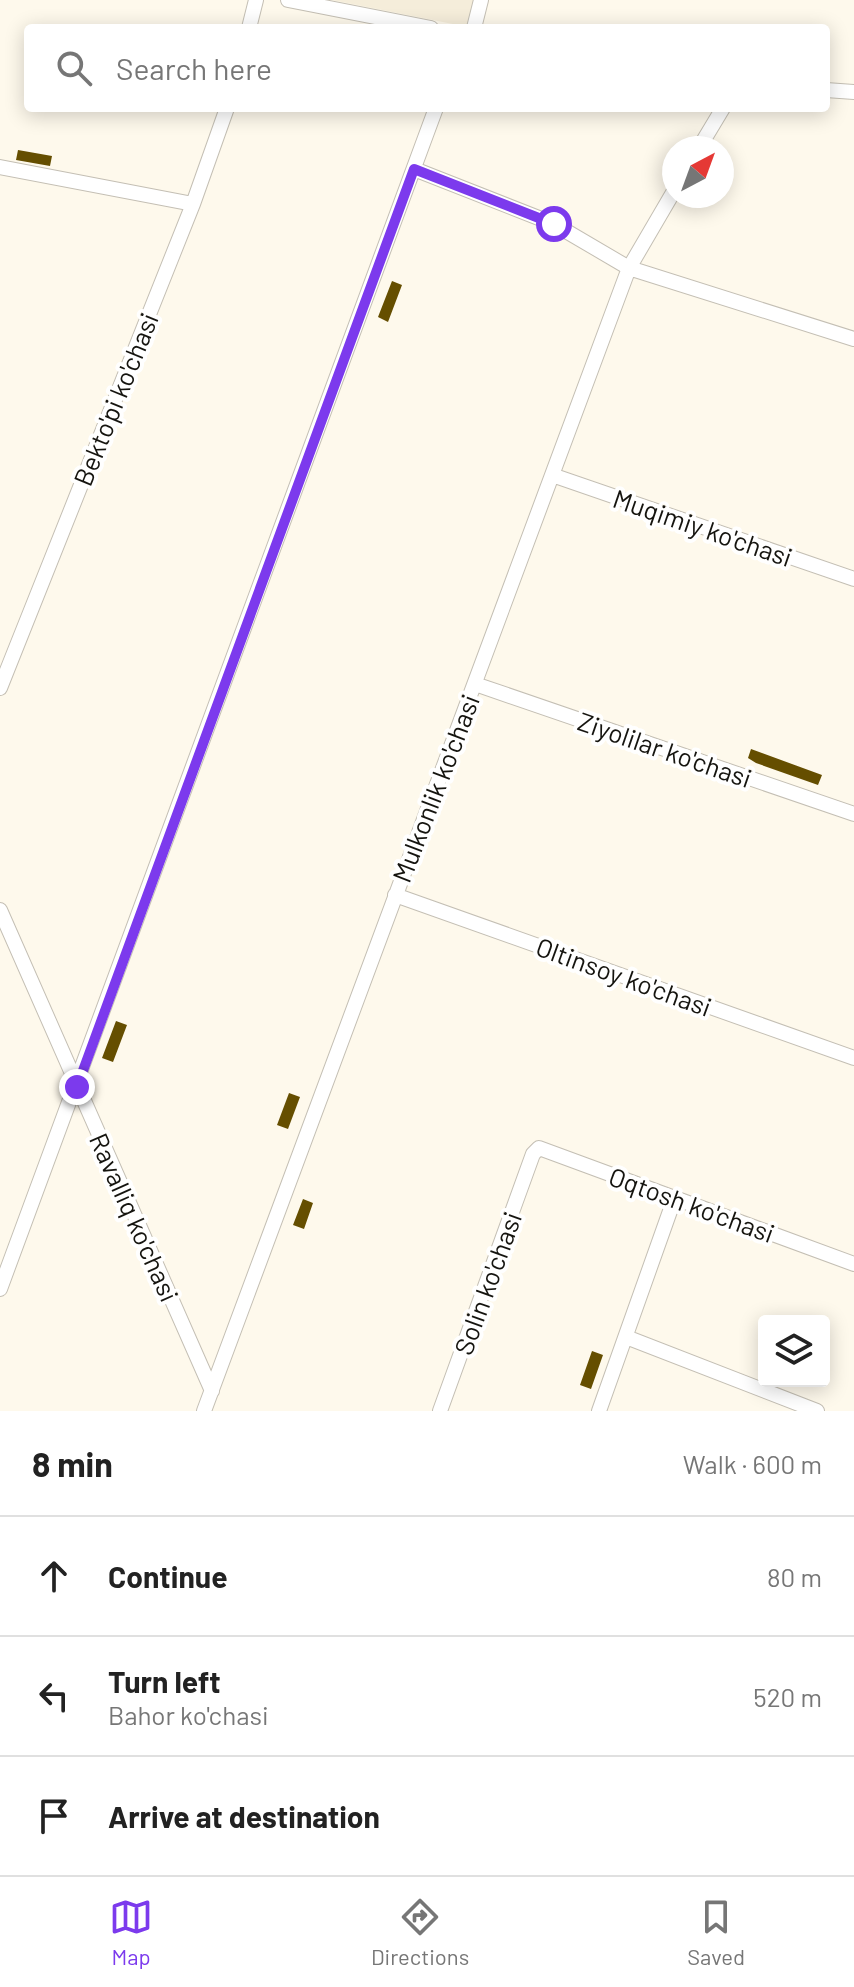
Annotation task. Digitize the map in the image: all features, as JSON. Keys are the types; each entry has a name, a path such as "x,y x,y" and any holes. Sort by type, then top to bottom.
{"street":[{"path":"250,24 256,0"},
{"path":"288,0 411,24"},
{"path":"475,24 481,0"},
{"path":"830,90 854,92"},
{"name":"Bekto'pi ko'chasi","path":"0,688 193,204 226,112"},
{"path":"0,1289 435,112"},
{"path":"706,136 721,112"},
{"path":"0,167 193,204"},
{"path":"414,169 554,224 629,268 854,339"},
{"name":"Mulkonlik ko'chasi","path":"204,1411 629,268 664,208"},
{"name":"Muqimiy ko'chasi","path":"552,475 854,579"},
{"name":"Ziyolilar ko'chasi","path":"475,684 854,814"},
{"name":"Oltinsoy ko'chasi","path":"395,895 854,1058"},
{"name":"Ravalliq ko'chasi","path":"0,910 212,1391"},
{"name":"Oqtosh ko'chasi","path":"533,1154 539,1148 544,1149 854,1264"},
{"name":"Solin ko'chasi","path":"440,1411 533,1154"},
{"path":"599,1411 675,1197"},
{"path":"626,1337 817,1411"}],"shaded area":[{"path":"332,0 474,0 469,24 453,24"}],"building":[{"path":"18,150 52,156 50,166 16,160"},
{"path":"392,281 402,285 388,322 378,317"},
{"path":"751,749 822,775 818,785 756,763 748,758"},
{"path":"116,1021 127,1025 113,1062 102,1058"},
{"path":"289,1093 300,1097 288,1129 277,1125"},
{"path":"303,1199 313,1203 304,1229 293,1225"},
{"path":"592,1351 603,1355 591,1389 580,1385"}],"route":[{"path":"77,1087 414,169 554,224"}]}
